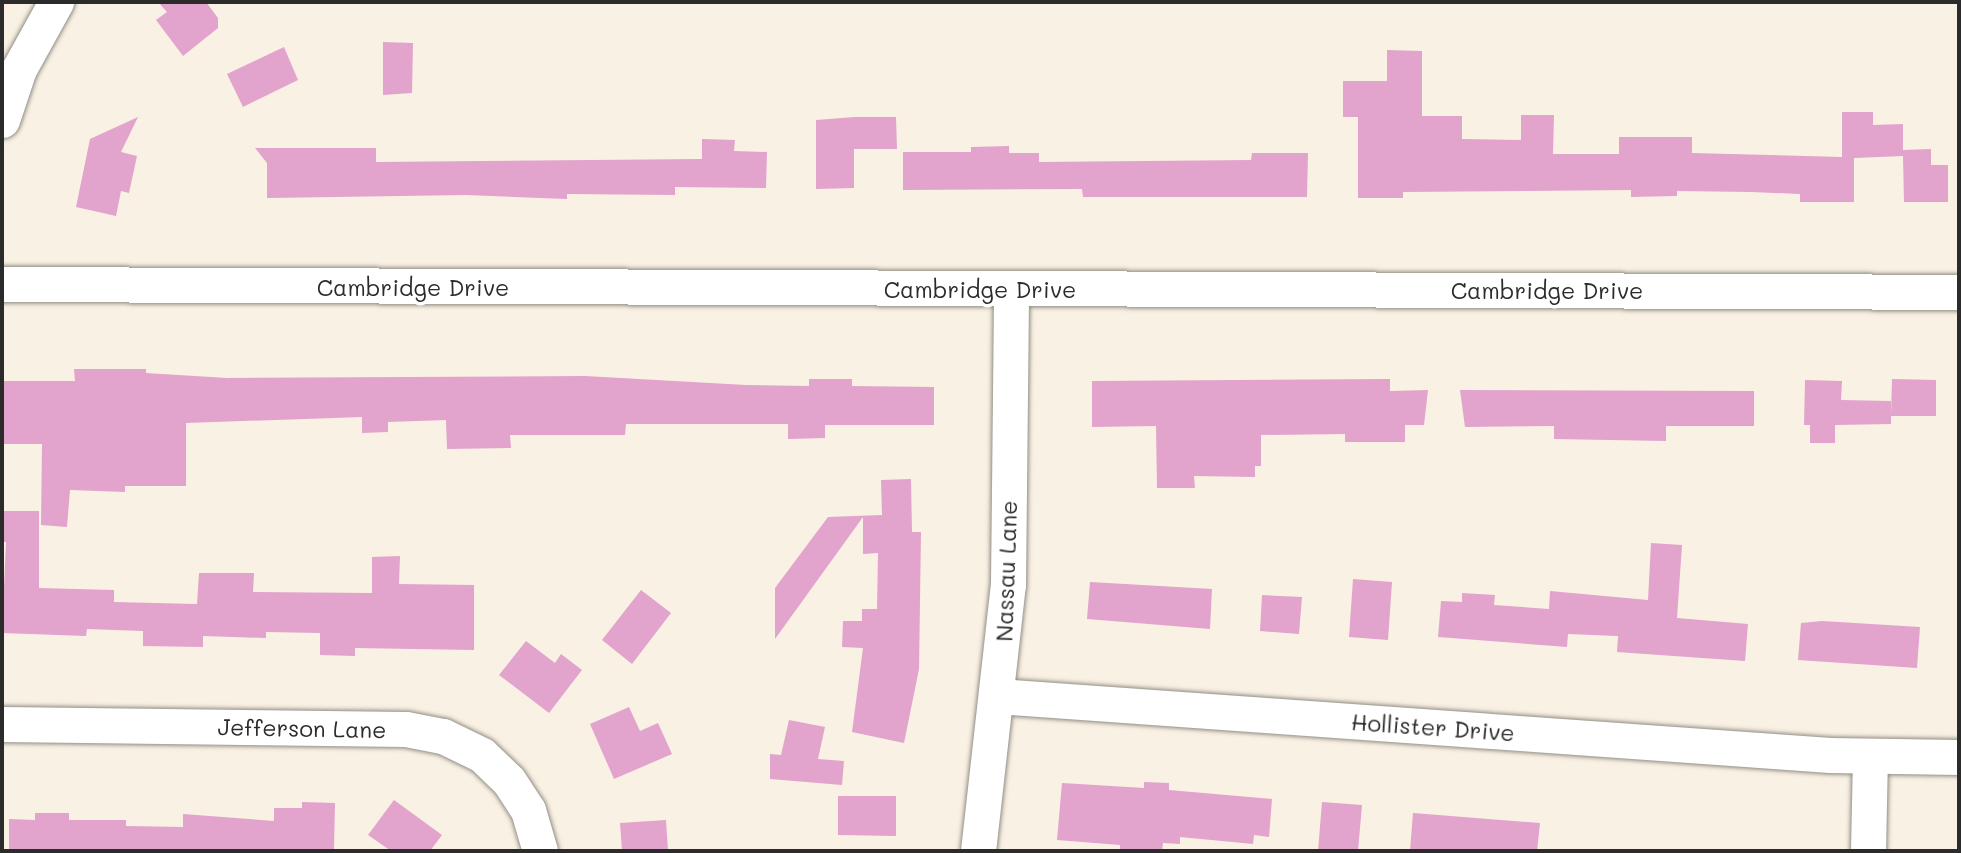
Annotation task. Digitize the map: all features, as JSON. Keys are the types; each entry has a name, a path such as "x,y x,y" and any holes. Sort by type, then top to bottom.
{"street":[{"path":"2,120 23,60 56,2"},
{"name":"Cambridge Drive","path":"2,284 1959,292"},
{"name":"Nassau Lane","path":"978,851 1008,585 1011,289"},
{"name":"Hollister Drive","path":"997,696 1870,757 1959,757"},
{"name":"Jefferson Lane","path":"2,724 406,729 443,736 482,755 509,781 528,810 540,851"},
{"path":"1868,851 1870,757"}],"building":[{"path":"158,2 206,2 218,18 218,28 183,56 156,20 167,12"},
{"path":"383,42 413,43 412,93 383,95"},
{"path":"284,47 298,80 243,107 227,74"},
{"path":"1387,50 1422,51 1422,116 1462,116 1462,139 1521,140 1521,115 1554,115 1553,154 1619,154 1619,137 1692,137 1692,153 1842,157 1842,112 1873,112 1873,125 1903,124 1903,150 1931,149 1931,165 1948,165 1948,202 1904,202 1903,156 1854,158 1854,202 1800,202 1800,194 1751,192 1677,191 1677,196 1631,197 1631,190 1403,192 1403,198 1358,198 1358,117 1343,117 1343,81 1387,81"},
{"path":"138,117 121,152 137,156 129,193 121,191 116,216 76,207 90,139"},
{"path":"896,117 897,149 854,149 854,188 816,189 816,120"},
{"path":"702,139 735,140 734,151 767,152 766,188 675,187 675,195 567,194 567,199 466,195 267,198 267,163 255,148 376,148 376,162 702,159"},
{"path":"1009,146 1009,153 1039,153 1039,162 1251,160 1252,153 1308,153 1307,197 1083,197 1082,189 903,190 903,152 971,152 971,147"},
{"path":"74,369 146,369 146,373 227,378 585,376 809,386 809,379 852,379 852,386 934,387 934,425 825,425 825,438 788,439 788,424 626,424 625,435 510,435 511,448 447,449 446,420 388,422 388,432 362,433 362,417 186,423 186,486 125,486 125,492 70,490 67,527 41,525 42,444 2,444 2,381 75,381"},
{"path":"1390,379 1390,391 1428,390 1424,425 1405,425 1405,442 1345,442 1345,434 1261,435 1261,466 1255,466 1255,477 1194,476 1195,488 1157,488 1156,426 1092,427 1092,381"},
{"path":"1892,379 1936,380 1936,416 1891,416"},
{"path":"1805,380 1842,381 1841,400 1891,401 1891,424 1835,425 1835,443 1810,443 1810,425 1804,425"},
{"path":"1460,390 1754,391 1754,426 1666,426 1666,441 1554,439 1554,426 1465,427"},
{"path":"911,479 912,532 921,532 919,669 904,743 852,732 863,648 842,647 843,621 862,621 862,609 877,609 878,553 863,554 863,517 775,639 775,588 828,517 882,515 881,480"},
{"path":"2,511 39,511 39,588 114,590 114,602 197,604 199,573 254,573 253,592 372,593 372,557 400,556 399,584 474,585 474,650 355,648 355,656 320,655 320,633 266,632 266,638 203,636 203,647 143,646 143,631 87,629 86,636 2,633 6,542 2,542"},
{"path":"1651,543 1682,545 1677,618 1748,624 1745,661 1617,652 1618,636 1568,634 1567,647 1438,637 1441,601 1462,602 1462,593 1495,595 1494,605 1549,609 1550,591 1648,600"},
{"path":"1353,579 1392,582 1388,640 1349,637"},
{"path":"1090,582 1212,589 1210,629 1087,619"},
{"path":"641,590 671,613 632,664 602,640"},
{"path":"1262,595 1302,597 1299,634 1260,631"},
{"path":"1822,621 1920,627 1917,668 1798,660 1801,623"},
{"path":"526,641 555,663 561,654 582,670 549,713 499,675"},
{"path":"629,707 640,731 658,723 672,754 614,779 590,724"},
{"path":"789,720 825,727 818,759 844,761 842,785 770,779 770,754 781,755"},
{"path":"1144,782 1169,783 1169,790 1272,799 1269,837 1254,835 1253,844 1180,837 1180,844 1163,843 1162,851 1120,851 1120,845 1057,840 1062,783 1144,788"},
{"path":"838,796 896,796 896,836 838,835"},
{"path":"394,800 442,835 430,851 391,851 368,835"},
{"path":"302,802 335,803 334,849 9,851 9,819 35,820 35,813 69,813 69,820 126,820 126,826 183,827 183,814 274,821 274,808 302,808"},
{"path":"1322,802 1362,805 1358,851 1318,851"},
{"path":"1413,813 1540,823 1537,851 1410,851"},
{"path":"666,820 668,851 622,851 620,823"}]}
